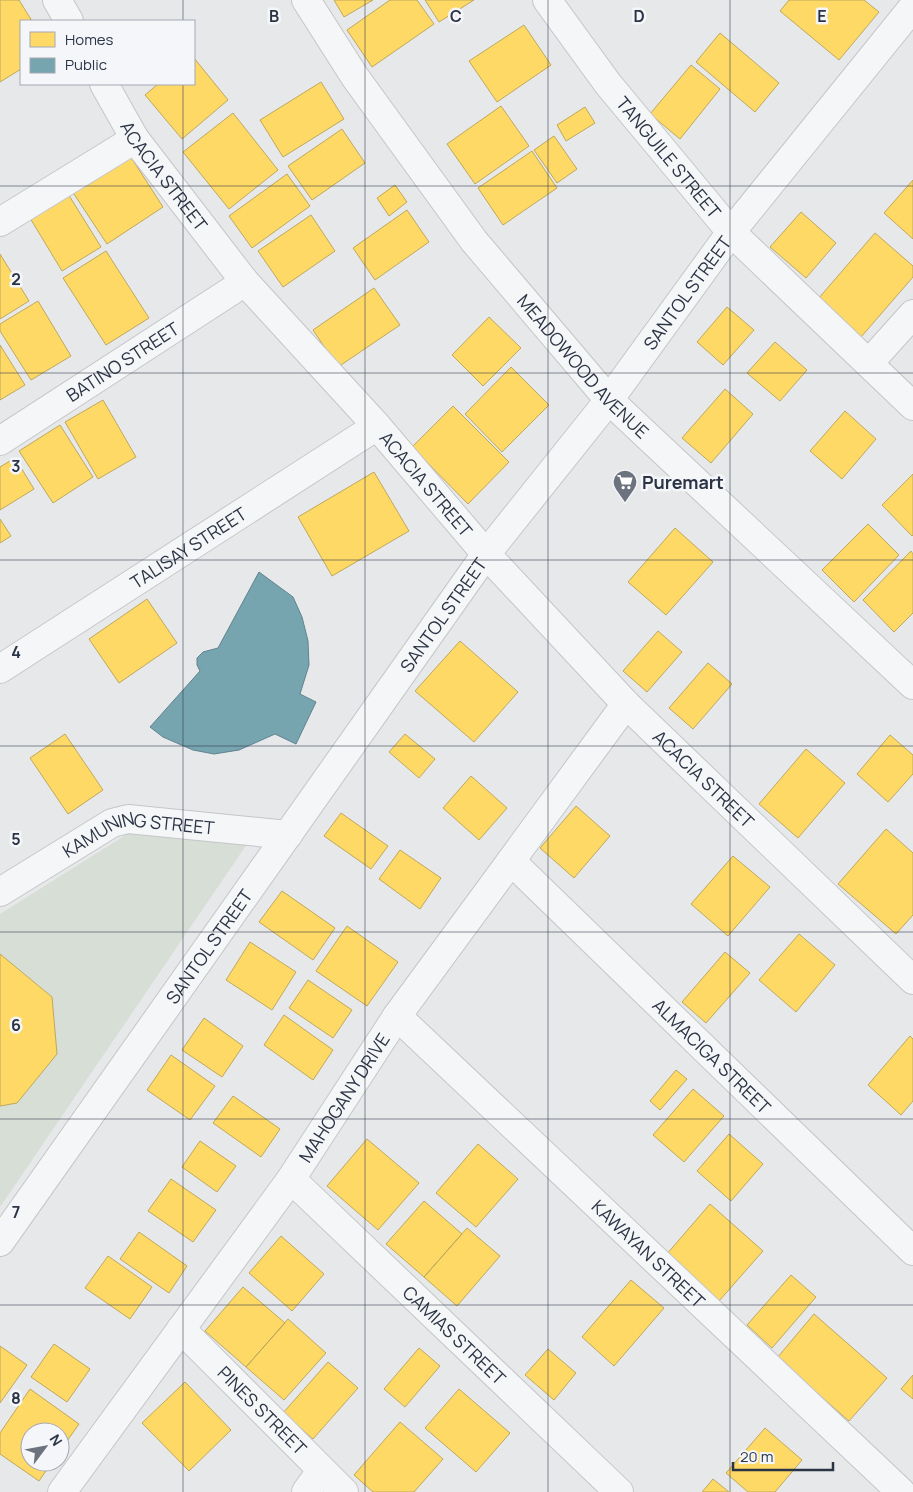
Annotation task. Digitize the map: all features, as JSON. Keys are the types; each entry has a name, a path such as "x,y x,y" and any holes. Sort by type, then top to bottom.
{"street":[{"path":"57,0 68,20"},
{"name":"MEADOWOOD AVENUE","path":"306,0 355,78 474,241 609,400 913,685"},
{"name":"TANGUILE STREET","path":"547,0 608,84 731,232 913,406"},
{"name":"SANTOL STREET","path":"0,1242 486,554 609,400 731,232 913,8"},
{"name":"ACACIA STREET","path":"105,85 135,139 245,282 376,426 486,554 626,704 913,980"},
{"path":"0,222 135,139"},
{"name":"BATINO STREET","path":"0,441 245,282"},
{"path":"869,363 913,314"},
{"name":"TALISAY STREET","path":"0,670 376,426"},
{"name":"MAHOGANY DRIVE","path":"62,1492 290,1179 397,1016 626,704"},
{"name":"KAMUNING STREET","path":"0,892 112,823 128,820 167,822 288,835"},
{"name":"ALMACIGA STREET","path":"511,861 913,1251"},
{"name":"KAWAYAN STREET","path":"397,1016 900,1492"},
{"name":"CAMIAS STREET","path":"290,1179 618,1492"},
{"name":"PINES STREET","path":"181,1329 314,1481 344,1492"},
{"path":"900,1492 913,1480"}],"shaded area":[{"path":"145,823 247,844 0,1207 0,914"}],"building: Homes":[{"path":"0,0 19,0 31,20 20,20 20,70 0,82"},
{"path":"334,0 373,0 344,17"},
{"path":"390,0 417,0 434,24 372,67 347,30"},
{"path":"425,0 474,0 439,22"},
{"path":"789,0 864,0 879,12 839,60 780,11"},
{"path":"524,25 551,65 497,102 469,61"},
{"path":"720,33 779,83 755,112 696,62"},
{"path":"195,59 228,100 182,139 145,95 157,85 195,85"},
{"path":"691,65 720,89 680,139 650,114"},
{"path":"321,82 344,119 283,157 260,120"},
{"path":"501,106 529,146 475,184 447,144"},
{"path":"585,107 595,123 566,141 557,125"},
{"path":"233,113 278,170 229,209 183,152"},
{"path":"342,129 365,163 312,200 288,166"},
{"path":"554,136 577,169 557,183 534,150"},
{"path":"127,151 163,207 107,244 70,188"},
{"path":"532,151 557,188 503,225 478,188"},
{"path":"287,174 310,206 252,248 229,216"},
{"path":"913,180 913,239 884,213"},
{"path":"395,185 407,202 389,216 377,198"},
{"path":"65,189 101,247 62,271 27,213"},
{"path":"407,210 429,242 375,280 353,248"},
{"path":"801,212 836,243 806,278 770,247"},
{"path":"311,215 335,251 283,287 258,251"},
{"path":"875,233 913,266 913,277 861,337 818,299"},
{"path":"106,251 149,318 106,345 63,278"},
{"path":"0,254 29,301 0,319"},
{"path":"374,288 400,325 338,367 313,330"},
{"path":"38,301 71,356 31,380 0,331 0,324"},
{"path":"727,307 754,330 723,365 697,342"},
{"path":"489,317 521,348 483,386 452,355"},
{"path":"775,342 807,370 780,401 747,373"},
{"path":"0,345 25,385 0,400"},
{"path":"511,367 549,405 502,452 465,414"},
{"path":"725,389 753,414 711,463 682,438"},
{"path":"103,400 136,457 98,479 65,422"},
{"path":"453,406 509,462 468,504 412,447"},
{"path":"845,411 876,439 842,479 810,451"},
{"path":"60,425 93,477 53,503 19,451"},
{"path":"15,458 34,489 0,510 0,467"},
{"path":"374,472 409,531 332,576 298,517"},
{"path":"913,474 913,535 912,536 882,505"},
{"path":"0,519 11,536 0,543"},
{"path":"868,524 899,555 854,602 822,570"},
{"path":"675,528 713,562 666,615 628,582"},
{"path":"911,551 913,554 913,613 894,632 863,600"},
{"path":"147,599 177,643 119,683 89,639"},
{"path":"658,631 682,652 647,692 623,671"},
{"path":"460,641 518,692 474,742 415,691"},
{"path":"708,663 732,684 693,729 669,708"},
{"path":"65,734 103,790 68,814 30,758"},
{"path":"405,734 435,759 419,778 389,752"},
{"path":"890,735 913,755 913,774 888,802 857,774"},
{"path":"806,749 845,783 798,838 759,804"},
{"path":"471,776 507,808 479,840 443,808"},
{"path":"576,806 610,836 574,878 540,848"},
{"path":"341,813 388,846 371,869 324,836"},
{"path":"886,829 913,853 913,915 896,934 838,884"},
{"path":"400,850 441,878 420,909 379,879"},
{"path":"733,856 770,887 728,936 691,904"},
{"path":"282,891 335,928 313,960 259,922"},
{"path":"347,926 398,962 367,1006 316,971"},
{"path":"799,934 835,965 796,1012 759,980"},
{"path":"250,942 296,972 272,1010 226,980"},
{"path":"725,952 750,973 706,1023 682,1002"},
{"path":"0,954 52,997 57,1054 17,1103 0,1106"},
{"path":"308,980 352,1010 333,1038 289,1008"},
{"path":"284,1015 333,1050 313,1080 264,1045"},
{"path":"204,1018 243,1046 222,1077 182,1050"},
{"path":"910,1036 913,1039 913,1101 901,1115 868,1085"},
{"path":"171,1055 215,1086 190,1120 147,1090"},
{"path":"676,1070 687,1079 660,1110 650,1101"},
{"path":"693,1089 724,1116 684,1162 653,1135"},
{"path":"233,1096 280,1129 261,1157 213,1123"},
{"path":"729,1134 763,1164 731,1201 697,1171"},
{"path":"367,1139 419,1183 378,1230 327,1186"},
{"path":"200,1141 236,1166 217,1192 182,1167"},
{"path":"478,1144 518,1179 476,1227 436,1193"},
{"path":"171,1179 216,1210 193,1242 148,1211"},
{"path":"424,1201 462,1234 424,1277 386,1244"},
{"path":"710,1204 763,1251 719,1301 666,1255"},
{"path":"467,1228 500,1256 457,1306 424,1277"},
{"path":"139,1232 187,1266 169,1293 120,1259"},
{"path":"281,1236 324,1274 292,1311 249,1273"},
{"path":"108,1256 152,1287 130,1319 85,1288"},
{"path":"791,1275 816,1297 772,1348 747,1325"},
{"path":"631,1280 664,1308 614,1366 582,1337"},
{"path":"243,1287 285,1323 246,1367 205,1331"},
{"path":"814,1314 887,1378 849,1421 777,1358"},
{"path":"288,1319 326,1353 284,1400 246,1367"},
{"path":"54,1344 90,1369 67,1402 31,1377"},
{"path":"0,1346 27,1365 0,1403"},
{"path":"419,1348 440,1366 405,1407 384,1389"},
{"path":"548,1349 576,1373 554,1400 525,1375"},
{"path":"328,1362 358,1388 313,1439 283,1413"},
{"path":"913,1375 913,1399 901,1389"},
{"path":"185,1382 231,1430 189,1471 142,1423"},
{"path":"30,1389 79,1424 70,1437 70,1422 20,1422 20,1468 0,1454 0,1433"},
{"path":"459,1389 510,1433 476,1472 425,1428"},
{"path":"400,1422 443,1459 414,1492 373,1492 354,1475"},
{"path":"765,1428 802,1460 775,1492 748,1492 726,1473"},
{"path":"26,1472 45,1472 39,1481"},
{"path":"713,1479 729,1492 702,1492"}],"building: Public":[{"path":"259,572 293,597 302,617 308,641 309,665 300,694 316,702 296,744 275,734 239,750 214,754 193,750 163,737 150,727 200,671 197,665 197,658 203,652 218,648"}],"place":[{"name":"Puremart","path":"625,503"}]}
